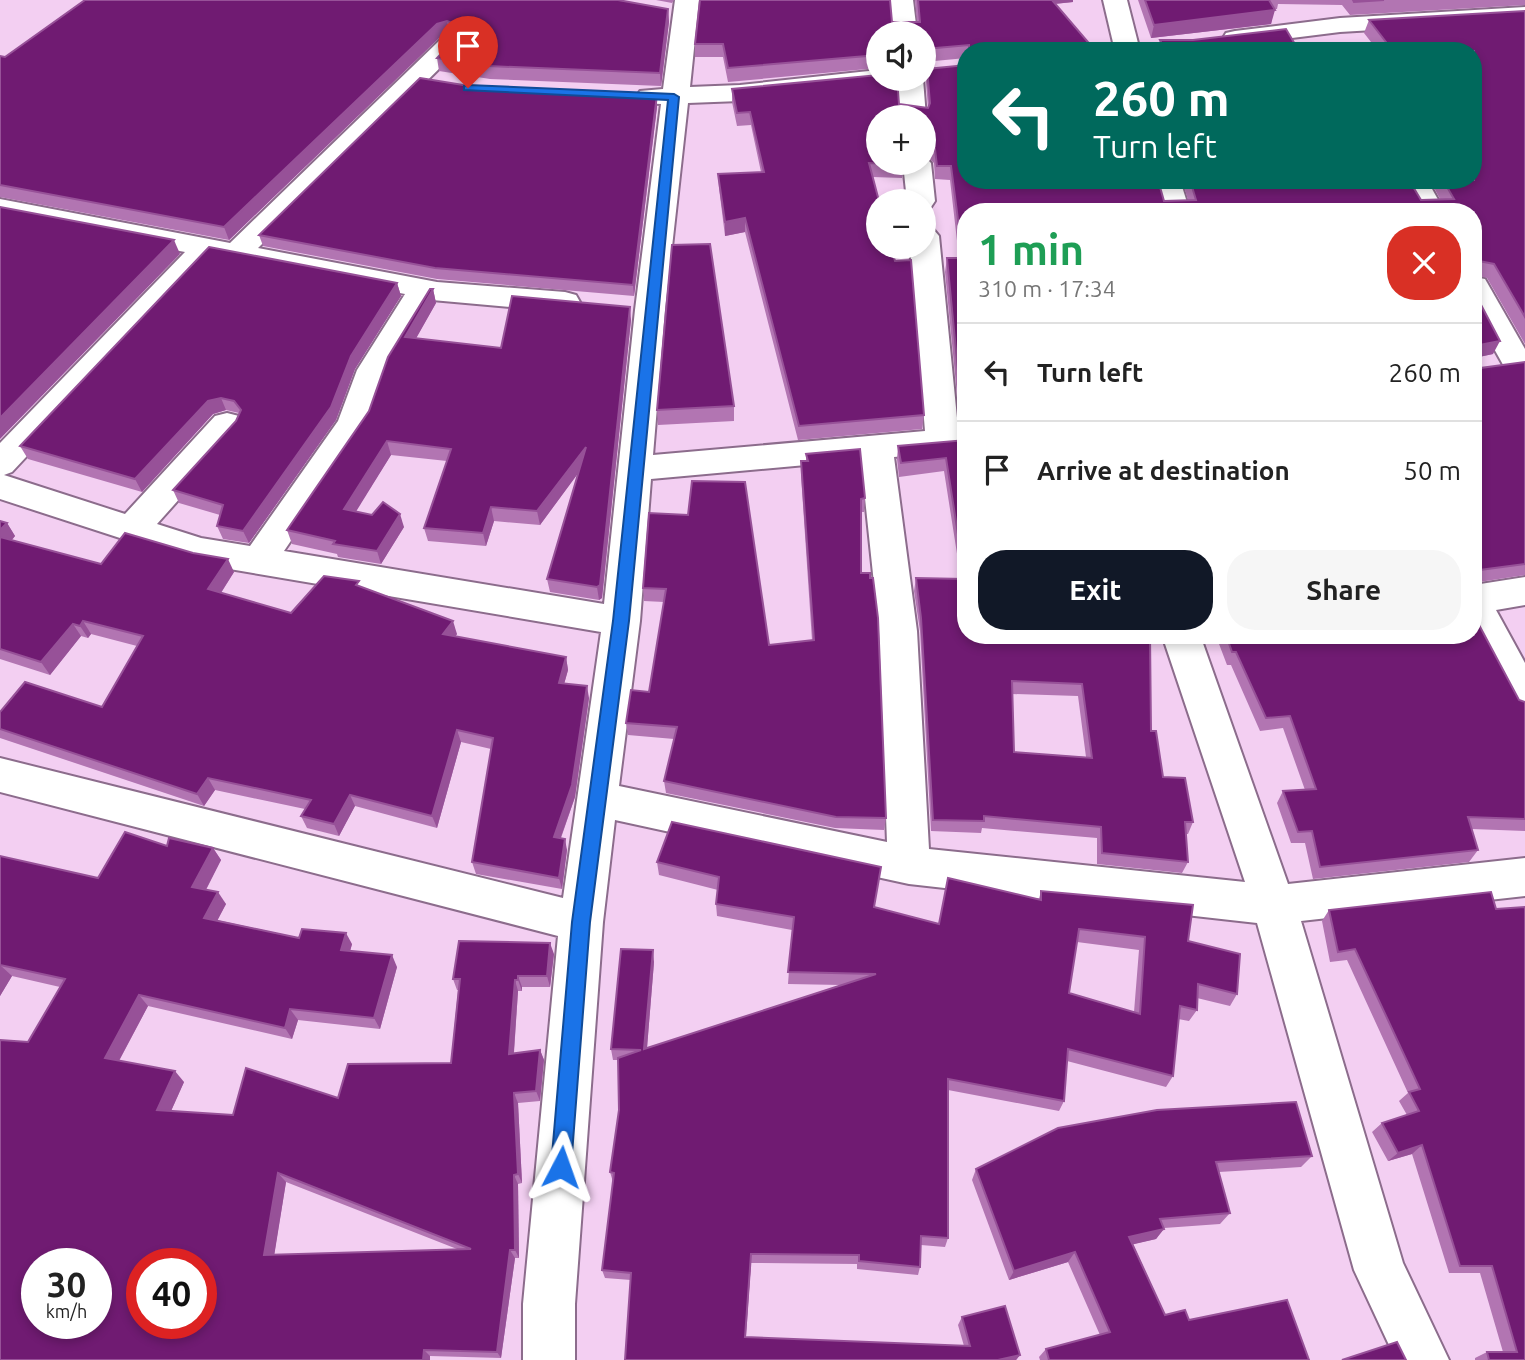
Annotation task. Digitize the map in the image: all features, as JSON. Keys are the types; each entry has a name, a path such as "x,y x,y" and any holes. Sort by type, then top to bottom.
{"street":[{"path":"901,0 904,21"},
{"path":"1115,0 1125,42"},
{"path":"1328,0 1348,42"},
{"path":"550,1360 548,1317 581,922 621,621 637,468 624,308 674,97 678,9"},
{"path":"1208,41 1340,25 1525,14"},
{"path":"239,251 449,45"},
{"path":"414,78 441,83"},
{"path":"623,96 674,97 866,79"},
{"path":"0,208 424,288 624,308"},
{"path":"0,464 207,246"},
{"path":"637,468 954,441 927,259"},
{"path":"259,561 354,423 373,370 424,288"},
{"path":"1482,299 1521,362 1484,368"},
{"path":"132,529 226,424"},
{"path":"876,448 898,631 909,865"},
{"path":"0,486 200,551 621,621"},
{"path":"1482,599 1525,591"},
{"path":"1482,616 1525,699"},
{"path":"1184,644 1274,905 1380,1270 1423,1360"},
{"path":"0,775 581,922"},
{"path":"599,799 909,865 1274,905 1525,877"}],"building":[{"path":"85,0 618,0 668,9 660,73 488,66 437,58 462,32 458,25 447,21 437,24 224,227 0,185 0,56 5,57"},
{"path":"700,0 890,0 892,21 866,21 866,56 728,68 723,44 695,44"},
{"path":"918,0 1052,0 1088,42 957,42 957,46 936,48 936,21 920,21"},
{"path":"1145,0 1269,0 1275,10 1154,25"},
{"path":"1353,0 1384,0 1354,2"},
{"path":"1525,11 1525,317 1494,264 1482,262 1482,203 957,203 957,212 951,166 937,166 936,105 929,105 929,91 936,91 936,68 957,66 957,189 1161,189 1164,201 1196,200 1193,189 1414,189 1421,200 1454,199 1448,189 1482,189 1482,42 1386,42 1369,20"},
{"path":"1286,29 1294,42 1160,40 1193,40"},
{"path":"866,76 866,91 898,91 899,104 906,105 866,105 866,175 872,175 876,189 866,189 866,259 911,260 924,415 799,426 745,218 725,222 718,174 764,172 750,112 737,113 732,89"},
{"path":"420,78 488,89 657,95 633,285 435,268 259,235"},
{"path":"0,207 174,240 0,418"},
{"path":"710,244 734,406 657,410 672,245"},
{"path":"209,247 397,283 351,356 331,407 243,531 217,526 223,505 173,490 236,421 241,410 234,401 221,398 208,401 135,479 20,446"},
{"path":"947,258 957,258 957,361"},
{"path":"430,289 433,289 405,337 501,348 512,296 630,307 600,585 597,587 547,579 586,447 537,511 491,507 483,533 424,528 451,449 387,441 344,509 372,515 383,502 400,514 377,551 333,544 335,541 287,530 369,411 388,357"},
{"path":"1482,307 1500,341 1482,344"},
{"path":"1525,362 1525,564 1482,570 1482,368"},
{"path":"957,441 957,528 946,458 901,463 898,446"},
{"path":"860,449 865,498 861,499 861,573 870,573 870,578 873,578 878,618 886,818 836,817 664,781 677,727 626,723 631,690 649,692 666,589 643,588 649,513 688,515 692,481 745,482 769,645 814,640 801,461 808,461 806,454"},
{"path":"0,521 7,523 0,530"},
{"path":"125,533 193,553 228,559 208,589 291,613 324,576 359,581 356,585 453,621 443,634 566,657 559,683 587,686 572,785 554,837 565,839 559,878 472,862 493,738 457,730 432,816 350,795 334,824 301,816 311,800 208,778 197,794 0,729 0,712 25,682 102,707 143,636 83,621 80,626 73,624 41,662 0,649 0,537 101,564"},
{"path":"916,578 957,579 957,644 1150,644 1151,731 1156,731 1163,777 1185,778 1193,822 1185,822 1188,862 1102,853 1101,827 984,816 984,821 933,820 921,618","holes":["1012,681 1082,684 1092,758 1014,752"]},
{"path":"1482,631 1519,700 1525,702 1525,819 1468,817 1478,850 1320,867 1312,831 1298,832 1283,791 1316,789 1290,716 1266,718 1236,652 1232,652 1229,644 1482,644"},
{"path":"672,822 881,867 874,907 939,924 948,878 1041,900 1041,891 1193,905 1188,941 1240,954 1237,994 1198,984 1197,1010 1180,1006 1173,1076 1068,1049 1064,1101 948,1079 948,1238 921,1236 920,1267 859,1261 859,1255 751,1254 745,1337 970,1346 962,1317 1005,1306 1020,1355 998,1360 625,1360 631,1273 602,1270 614,1173 610,1172 619,1110 618,1058 641,1050 611,1049 621,949 653,950 644,1049 876,974 788,972 794,917 716,904 719,877 657,862","holes":["1079,929 1145,937 1140,1014 1069,993"]},
{"path":"125,832 167,846 169,838 213,848 192,887 218,892 204,918 299,938 302,929 346,933 341,950 392,955 374,1018 290,1009 285,1028 139,995 105,1058 175,1071 157,1110 233,1115 246,1068 338,1098 348,1064 451,1063 460,979 453,979 459,941 550,943 547,976 518,976 518,980 515,980 509,1054 540,1050 536,1091 514,1093 518,1174 514,1175 515,1250 510,1250 497,1352 424,1350 423,1360 0,1360 0,1040 28,1042 65,979 0,965 0,856 98,878","holes":["278,1173 471,1249 264,1255"]},
{"path":"1491,892 1496,909 1525,907 1525,1360 1489,1360 1487,1352 1517,1352 1492,1266 1460,1266 1422,1145 1398,1153 1382,1123 1419,1111 1409,1092 1420,1089 1355,949 1338,952 1329,910"},
{"path":"1296,1102 1312,1156 1216,1162 1230,1213 1160,1219 1164,1229 1129,1237 1165,1315 1185,1310 1189,1320 1287,1300 1309,1360 1049,1360 1046,1349 1110,1332 1075,1252 1014,1271 976,1169 1058,1128 1157,1110"},
{"path":"1397,1342 1406,1360 1342,1360"}],"route":[{"path":"468,88 674,97 650,310 621,621 581,922 561,1167"}]}
